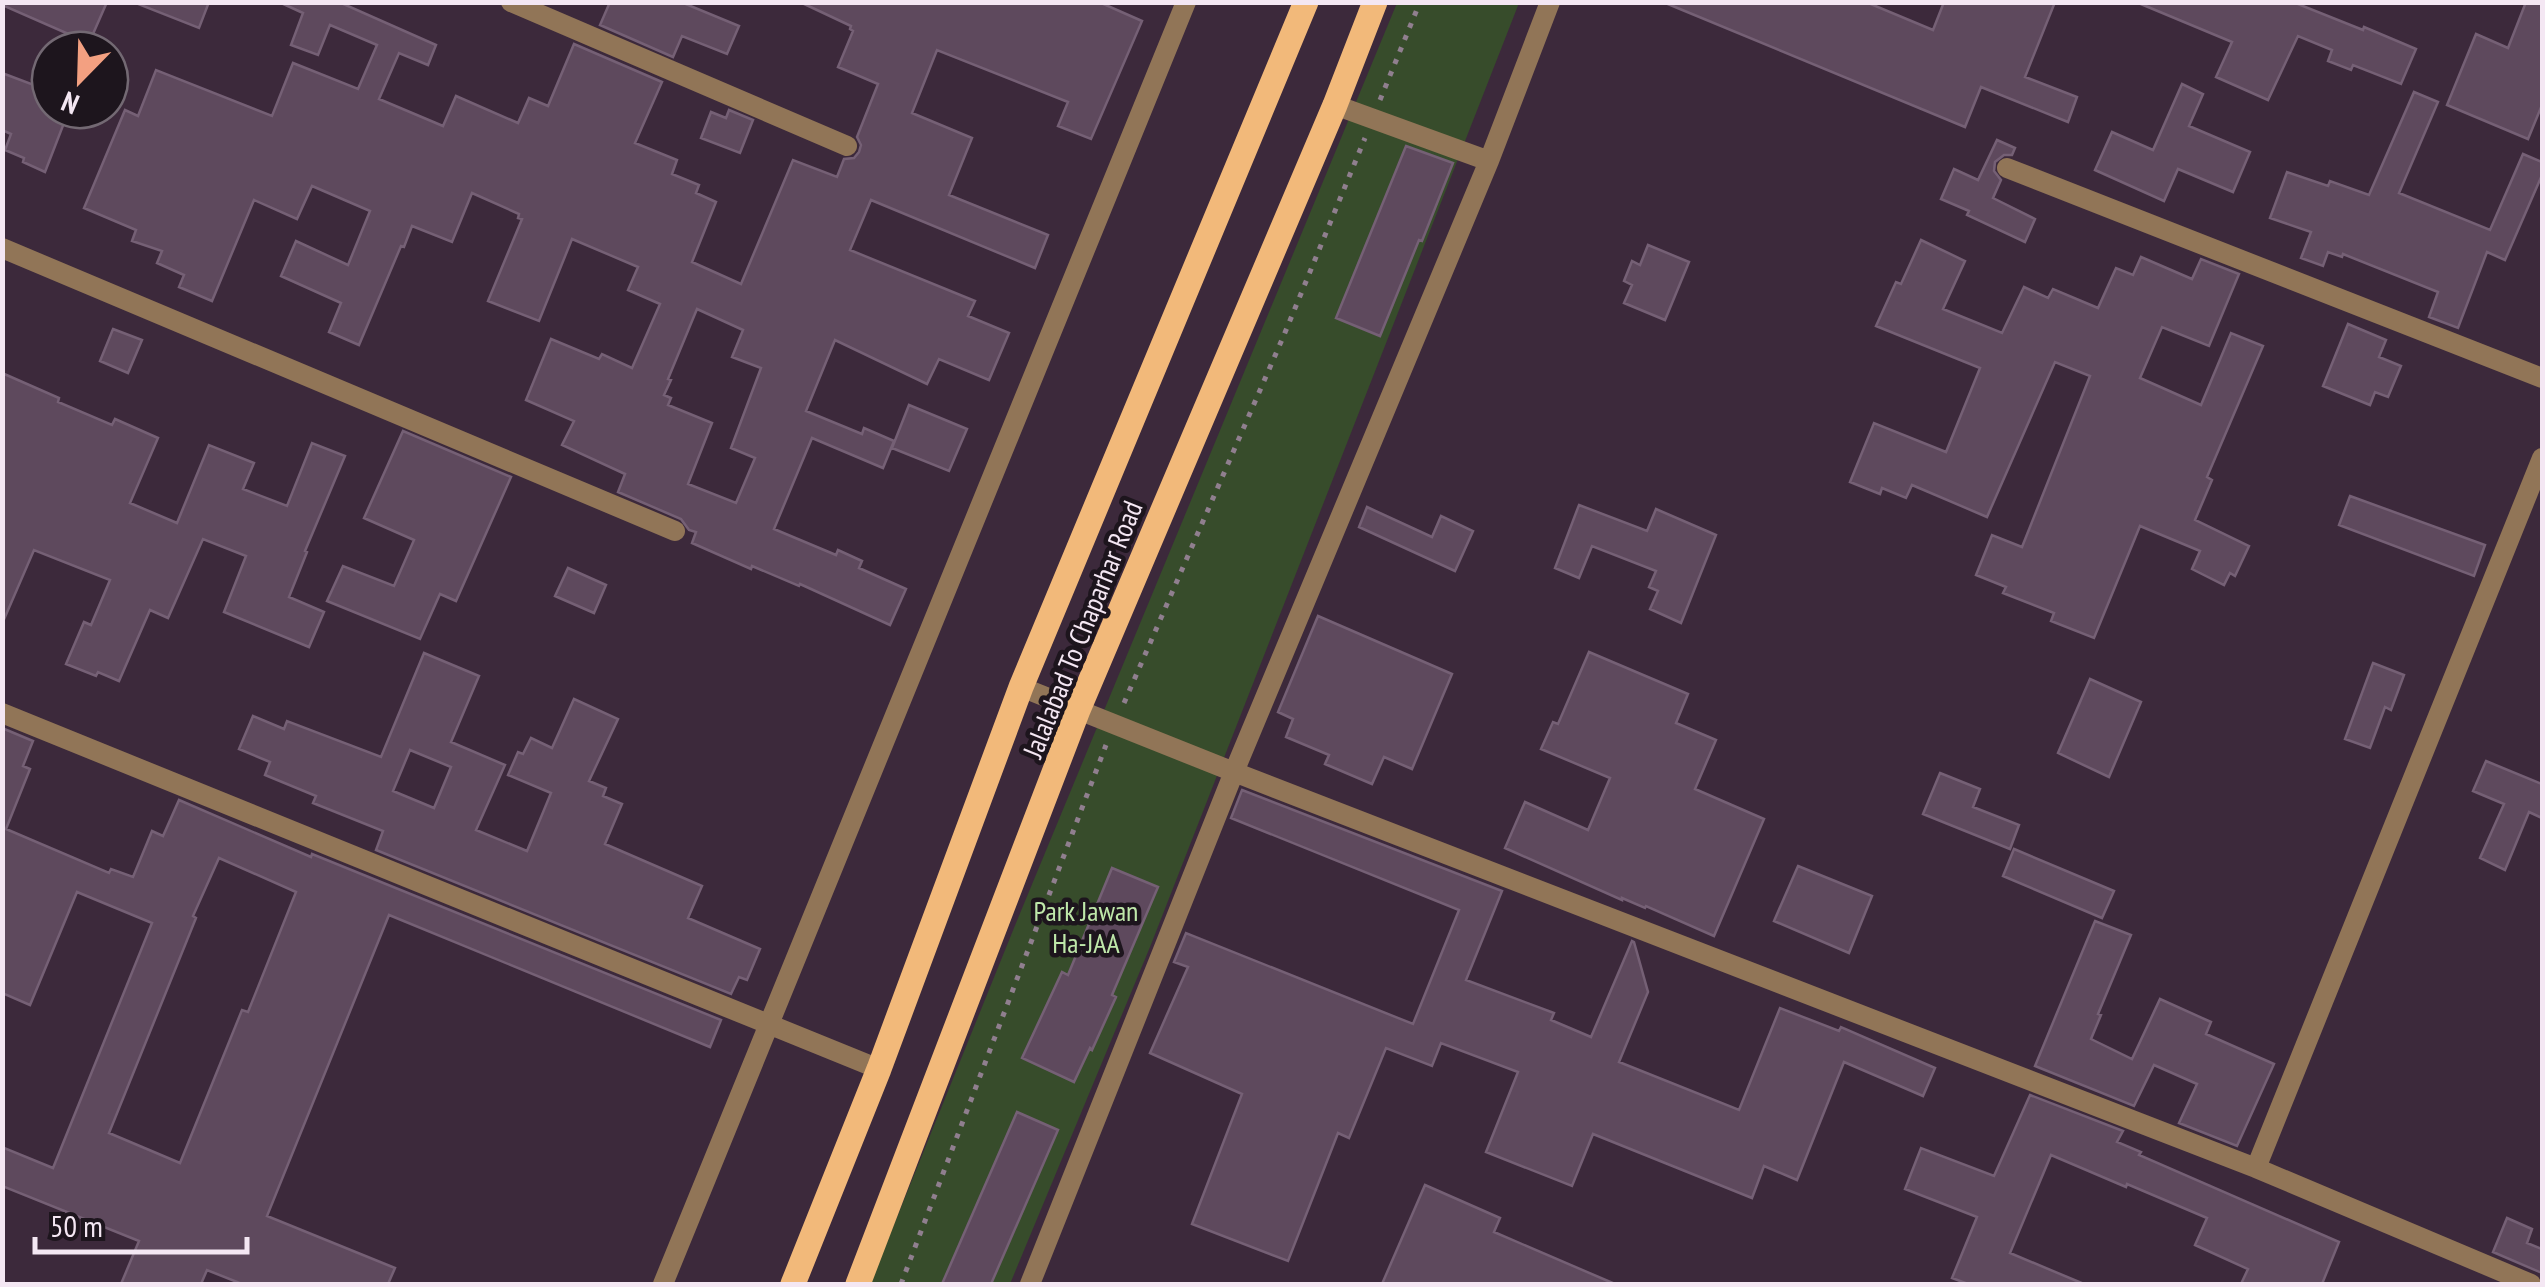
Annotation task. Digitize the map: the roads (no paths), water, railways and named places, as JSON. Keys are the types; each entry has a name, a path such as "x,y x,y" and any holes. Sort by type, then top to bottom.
{"main road":[{"name":"Jalalabad To Chaparhar Road","path":"793,1284 879,1069 1021,687 1306,2"},
{"name":"Jalalabad To Chaparhar Road","path":"858,1284 1078,710 1375,2"}],"street":[{"path":"512,2 847,146"},
{"path":"664,1284 1186,2"},
{"path":"1030,1284 1234,772 1489,162 1550,2"},
{"path":"1335,105 1489,162"},
{"path":"2008,168 2542,378"},
{"path":"2,248 676,531"},
{"path":"2256,1168 2542,458"},
{"path":"1021,687 2256,1168 2531,1284"},
{"path":"2,713 879,1069"}],"park label":[{"name":"Park Jawan Ha-JAA","path":"1086,926"}]}
